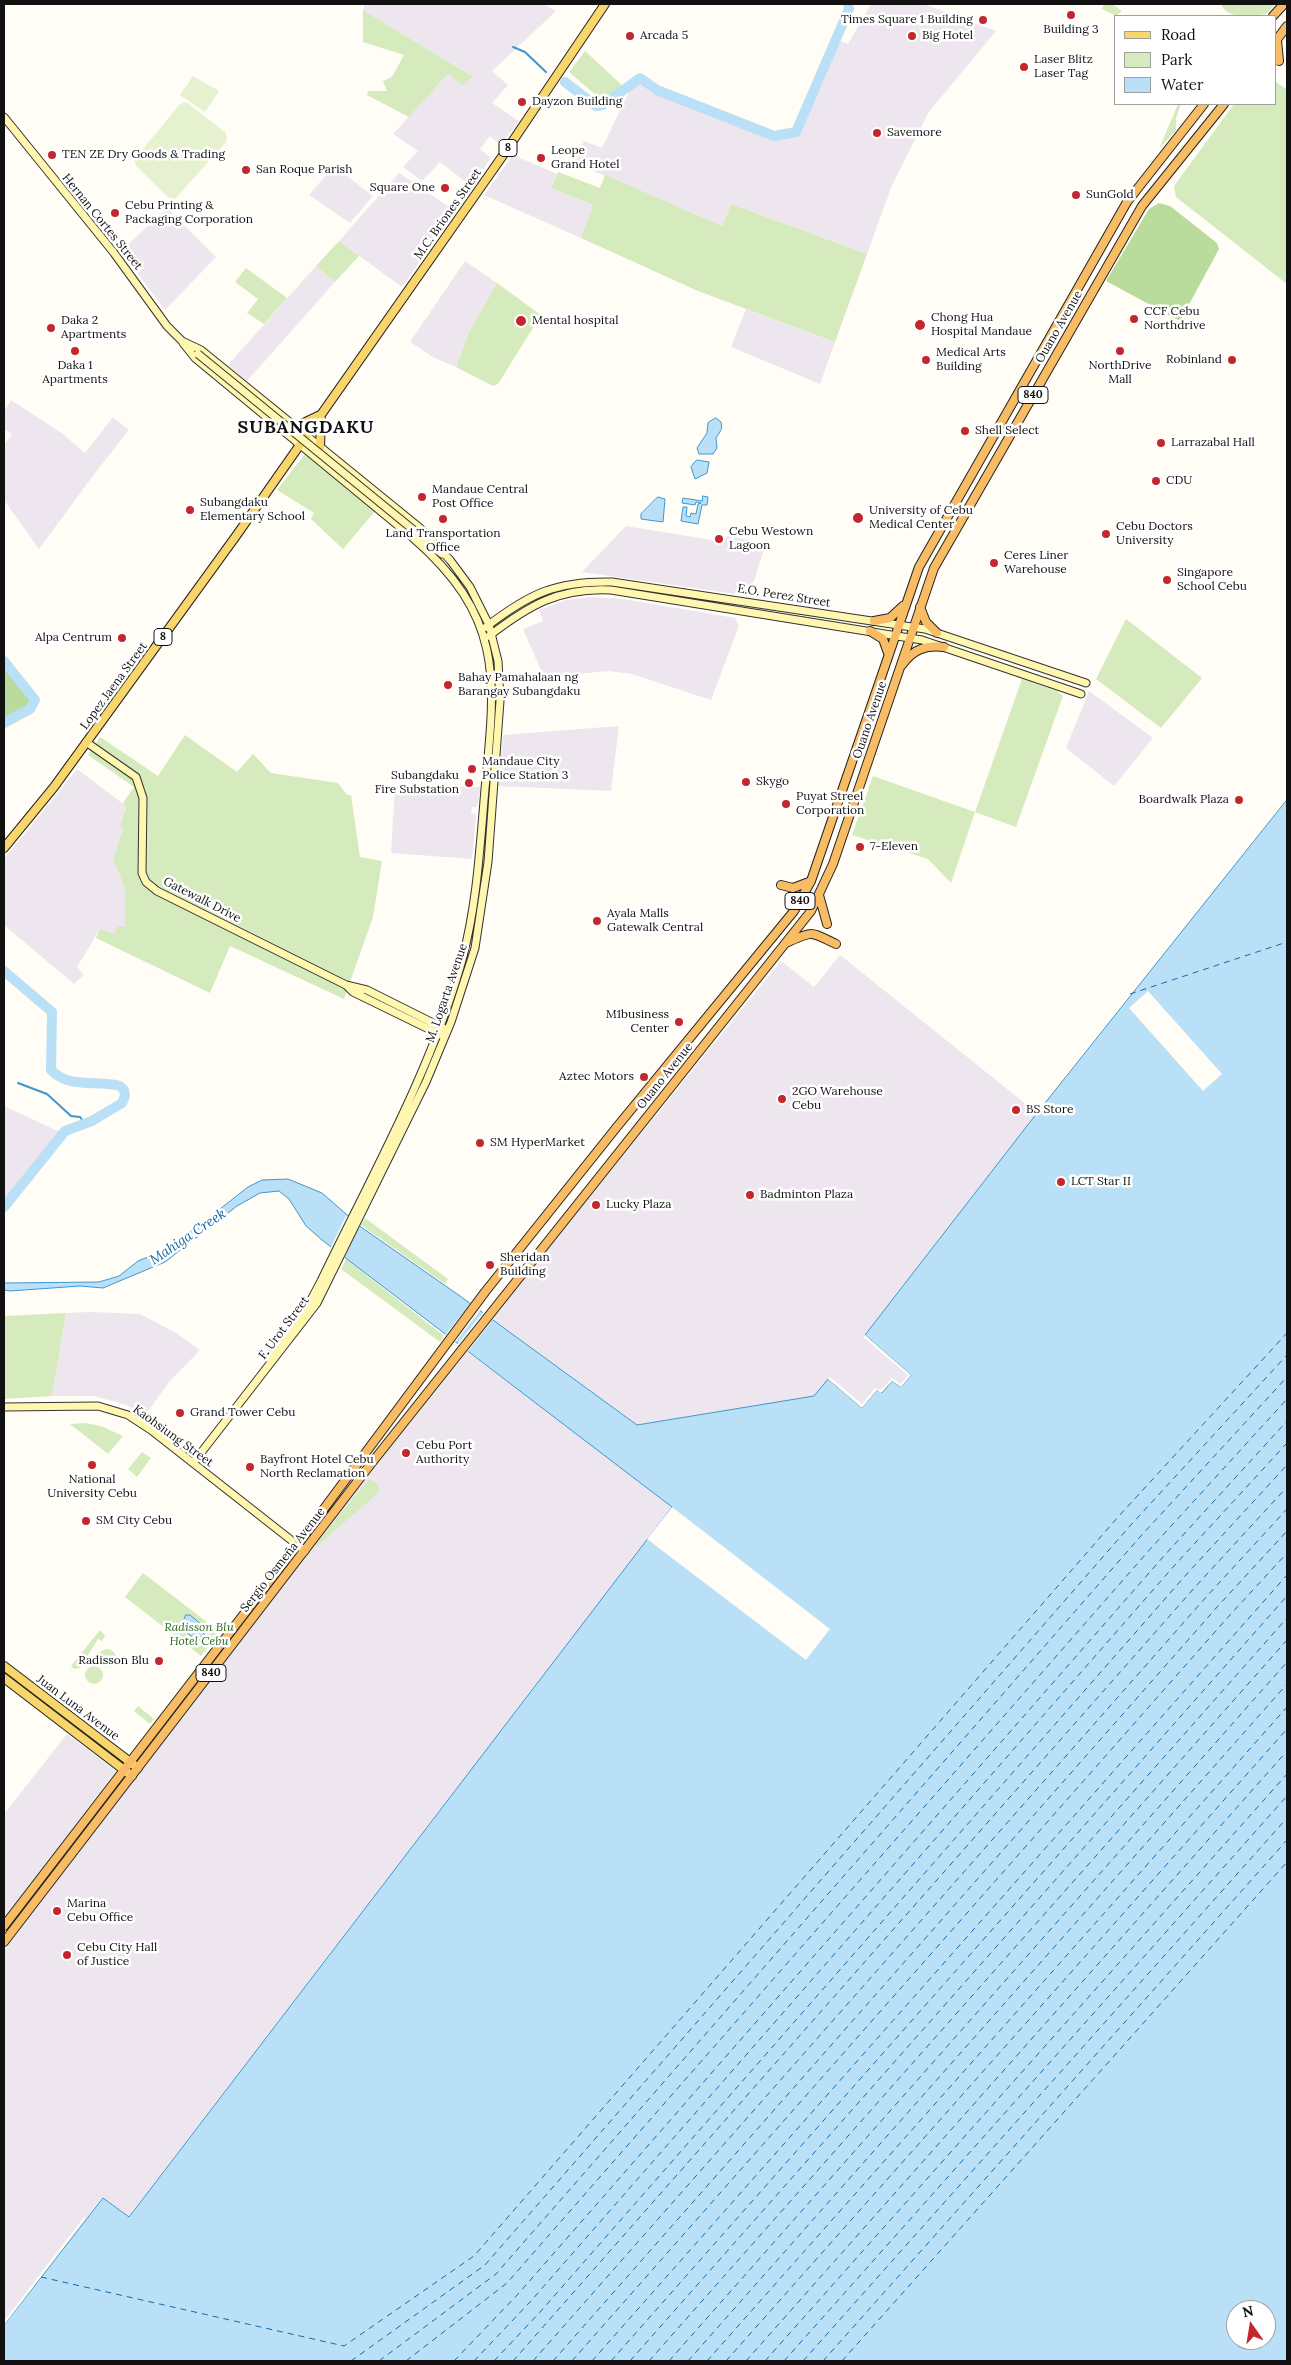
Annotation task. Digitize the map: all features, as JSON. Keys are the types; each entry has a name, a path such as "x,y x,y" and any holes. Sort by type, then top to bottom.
{"highway":[{"path":"1274,15 1284,4"},
{"path":"1280,61 1276,41 1287,26"},
{"name":"Ouano Avenue","path":"478,1302 619,1124 794,910 811,881 919,566 1128,202 1203,105"},
{"name":"Ouano Avenue","path":"491,1312 811,911 833,864 934,568 1142,206 1223,105"},
{"path":"988,446 1000,452"},
{"path":"874,621 895,615 909,596"},
{"path":"920,608 926,622 937,633"},
{"path":"870,632 885,640 888,656"},
{"path":"898,673 906,660 916,651 929,646 944,647"},
{"path":"781,886 793,888 811,881"},
{"path":"819,895 827,924"},
{"path":"785,944 810,933 836,944"},
{"name":"Sergio Osmeña Avenue","path":"4,1926 297,1545 478,1302"},
{"name":"Sergio Osmeña Avenue","path":"4,1942 491,1312"}],"main road":[{"name":"M.C. Briones Street","path":"307,436 506,151 605,4"},
{"name":"Hernan Cortes Street","path":"4,117 120,260 167,326 182,341 416,532 435,550 450,560"},
{"name":"Hernan Cortes Street","path":"182,341 201,350 420,528 450,560 470,587 488,625"},
{"name":"Hernan Cortes Street","path":"182,341 194,358 412,537 444,566"},
{"path":"295,427 322,414"},
{"path":"320,447 319,433 322,414"},
{"name":"Lopez Jaena Street","path":"4,848 54,787 307,436"},
{"name":"Hernan Cortes Street","path":"435,550 467,598 482,630"},
{"name":"E.O. Perez Street","path":"482,630 532,596 569,584 604,582 913,627 937,633 1086,683"},
{"path":"631,593 633,585"},
{"name":"E.O. Perez Street","path":"484,639 522,611 552,597 571,591 597,589 909,638 944,647 1081,694"},
{"name":"M. Logarta Avenue","path":"337,1257 358,1222 447,1033 475,948 487,869 500,711 500,675 492,634 488,625"},
{"name":"M. Logarta Avenue","path":"337,1257 351,1218 439,1030 466,946 478,868 492,702 492,674 482,630"},
{"name":"Gatewalk Drive","path":"86,742 136,777 141,787 143,798 140,863 146,882 157,891 346,985 355,985 367,990 447,1033"},
{"path":"466,946 475,948"},
{"name":"F. Urot Street","path":"193,1463 309,1309 337,1257"},
{"name":"Kaohsiung Street","path":"4,1407 98,1406 115,1410 151,1430 305,1551"},
{"name":"Juan Luna Avenue","path":"4,1666 138,1768"},
{"name":"Juan Luna Avenue","path":"4,1678 132,1776"}],"shaded area":[{"path":"365,4 544,4 556,11 492,71 508,85 492,103 519,121 501,145 490,136 480,149 491,158 471,186 440,162 422,181 403,167 418,151 393,134 448,74 472,76 363,10"},
{"path":"871,4 924,4 996,31 928,113 891,188 867,254 731,204 722,226 575,163 584,141 602,148 634,82 772,138 796,133 839,40 848,44"},
{"path":"513,155 557,174 551,188 593,205 581,238 484,195"},
{"path":"334,166 373,196 350,223 309,195"},
{"path":"399,173 455,211 402,287 339,241"},
{"path":"167,208 216,257 165,310 121,251"},
{"path":"465,261 497,283 469,332 456,367 433,357 410,342"},
{"path":"316,266 335,282 247,381 228,365"},
{"path":"746,309 835,342 820,384 731,347"},
{"path":"11,400 63,434 85,453 113,417 129,430 39,549 4,500 4,445 12,434 4,429 4,412"},
{"path":"626,526 724,542 727,536 766,543 749,596 582,572"},
{"path":"591,597 623,599 735,618 739,626 711,700 632,674 608,671 544,677 523,629 543,621 539,610 566,600"},
{"path":"1089,691 1153,738 1114,786 1066,748"},
{"path":"619,726 611,791 498,786 503,735"},
{"path":"77,769 126,806 120,826 123,828 113,859 125,889 125,927 114,934 100,929 77,967 84,975 74,984 4,925 4,859"},
{"path":"395,786 481,787 477,807 472,807 471,813 476,814 472,859 391,853"},
{"path":"840,955 1037,1113 865,1335 911,1375 901,1387 881,1393 877,1390 862,1408 814,1396 637,1425 493,1320 524,1278 781,961 814,987"},
{"path":"4,1106 60,1132 4,1203"},
{"path":"66,1313 140,1314 176,1333 200,1350 170,1381 145,1415 126,1405 94,1396 52,1396"},
{"path":"467,1352 672,1507 128,2217 102,2198 4,2325 4,1951 304,1556"},
{"path":"67,1734 116,1771 4,1918 4,1814"}],"green space":[{"path":"1104,4 1112,4 1122,11 1114,15 1102,9"},
{"path":"1221,4 1275,4 1266,14 1256,15 1234,15 1224,9"},
{"path":"363,10 472,77 463,85 448,74 409,117 367,95 368,91 387,91 383,81 392,77 404,55 363,42"},
{"path":"585,51 624,87 604,102 569,72"},
{"path":"193,76 219,91 205,112 180,95"},
{"path":"1276,82 1287,90 1287,284 1176,197 1174,186 1233,105 1276,105"},
{"path":"184,102 225,132 227,137 226,142 175,199 169,198 137,167 134,160 180,104"},
{"path":"1178,105 1181,105 1176,118 1176,130 1159,149"},
{"path":"558,172 600,188 605,175 722,226 731,204 867,254 835,342 698,291 581,238 593,205 551,188"},
{"path":"1159,203 1170,206 1217,243 1219,249 1180,321 1106,281 1149,209"},
{"path":"339,241 359,256 335,282 316,266"},
{"path":"246,268 287,298 264,324 247,313 258,299 235,282"},
{"path":"497,283 541,315 498,384 493,386 456,367 469,332"},
{"path":"305,454 376,510 343,549 311,519 314,513 277,490"},
{"path":"1126,619 1202,678 1161,728 1096,679"},
{"path":"4,665 27,691 31,703 29,707 20,713 4,720"},
{"path":"1022,679 1057,691 1063,696 1016,827 975,812"},
{"path":"185,735 237,772 253,754 271,773 338,783 347,795 351,795 360,857 382,861 373,917 344,999 230,946 210,993 96,938 100,929 114,934 118,926 125,927 125,889 113,859 123,828 120,826 126,807 123,803 134,787 88,755 100,737 158,776"},
{"path":"873,776 975,812 951,883 928,859 852,835"},
{"path":"365,1218 448,1279 445,1284 361,1225"},
{"path":"346,1259 444,1336 440,1342 341,1269"},
{"path":"66,1313 52,1396 4,1399 4,1316"},
{"path":"85,1423 101,1426 123,1436 108,1454 70,1424"},
{"path":"142,1452 151,1458 137,1477 128,1469"},
{"path":"369,1479 377,1484 379,1489 376,1495 317,1546 315,1545"},
{"name":"Radisson Blu Hotel Cebu","path":"143,1573 220,1632 201,1656 125,1597"},
{"path":"100,1630 105,1636 102,1641 98,1639 80,1668 74,1669 71,1666"},
{"path":"103,1649 111,1649 116,1654 114,1665 103,1667 98,1662 98,1654"},
{"path":"90,1666 98,1666 103,1671 101,1682 90,1684 85,1679 85,1671"},
{"path":"138,1706 154,1719 150,1724 134,1711"}],"water":[{"path":"716,418 721,422 722,427 716,438 717,448 713,454 699,454 697,448 707,433 708,423"},
{"path":"697,460 709,462 707,473 695,479 691,467"},
{"path":"703,496 708,497 707,505 702,505 698,524 681,521 683,507 687,507 686,516 690,517 691,513 696,514 698,504 701,503 696,502 695,505 682,503 683,498 702,501"},
{"path":"658,497 665,499 663,522 641,519 641,514"},
{"path":"1287,800 1287,2361 4,2361 4,2325 103,2198 129,2217 672,1507 322,1240 306,1226 289,1199 279,1191 260,1193 237,1206 165,1262 103,1288 80,1286 10,1291 4,1290 4,1283 99,1282 119,1276 138,1261 158,1253 197,1227 248,1187 262,1180 288,1179 322,1193 361,1227 460,1296 637,1425 814,1396 828,1379 862,1408 877,1390 882,1393 892,1381 901,1387 911,1375 865,1335 1037,1113"},
{"path":"186,1615 190,1615 203,1626 201,1631 206,1636 203,1640 195,1639 181,1628"}],"pier":[{"path":"1148,991 1222,1074 1203,1091 1129,1008"},
{"path":"346,1216 361,1224 344,1259 330,1249"},
{"path":"472,1301 482,1308 453,1345 444,1337"},
{"path":"484,1311 494,1318 466,1354 456,1346"},
{"path":"865,1335 911,1375 901,1387 892,1381 881,1393 877,1390 862,1408 828,1379 830,1377 862,1404 875,1388 881,1390 892,1378 901,1384 908,1375 863,1337"},
{"path":"672,1507 830,1629 806,1660 647,1539"},
{"path":"84,2217 86,2218 4,2325 4,2321"}],"waterway":[{"path":"565,82 596,106 603,105 640,78 657,90 774,136 796,132 849,9 848,4"},
{"path":"513,47 525,52 546,72"},
{"name":"Mahiga Creek","path":"4,661 35,700 30,709 4,723"},
{"name":"Mahiga Creek","path":"4,971 52,1012 51,1070 66,1080 120,1086 124,1090 125,1096 122,1103 92,1121 65,1131 4,1207"},
{"path":"18,1083 47,1094 71,1116 80,1117 85,1124"}],"ferry route":[{"path":"1130,994 1287,942"},
{"path":"41,2277 344,2346 474,2256 1118,1517 1287,1333"},
{"path":"351,2361 485,2265 1129,1527 1287,1355"},
{"path":"379,2361 496,2274 1140,1537 1287,1377"},
{"path":"406,2361 507,2283 1152,1547 1287,1399"},
{"path":"454,2361 519,2293 1163,1557 1287,1421"},
{"path":"474,2361 530,2302 1174,1566 1287,1443"},
{"path":"494,2361 541,2311 1185,1576 1287,1465"},
{"path":"513,2361 1196,1586 1287,1487"},
{"path":"533,2361 1207,1596 1287,1509"},
{"path":"553,2361 1218,1606 1287,1531"},
{"path":"572,2361 1229,1616 1287,1553"},
{"path":"592,2361 1287,1575"},
{"path":"611,2361 1287,1596"},
{"path":"630,2361 1287,1618"},
{"path":"649,2361 1287,1640"},
{"path":"669,2361 1287,1662"},
{"path":"688,2361 1287,1684"},
{"path":"707,2361 1287,1707"},
{"path":"726,2361 1287,1729"},
{"path":"746,2361 1287,1751"},
{"path":"765,2361 1287,1774"},
{"path":"784,2361 1287,1796"},
{"path":"803,2361 1287,1818"},
{"path":"823,2361 1287,1840"},
{"path":"842,2361 1287,1862"}],"place":[{"name":"Building 3","path":"1071,15"},
{"name":"Times Square 1 Building","path":"983,20"},
{"name":"Arcada 5","path":"630,36"},
{"name":"Big Hotel","path":"912,36"},
{"name":"Laser Blitz Laser Tag","path":"1024,67"},
{"name":"Dayzon Building","path":"522,102"},
{"name":"Savemore","path":"877,133"},
{"name":"TEN ZE Dry Goods & Trading","path":"52,155"},
{"name":"Leope Grand Hotel","path":"541,158"},
{"name":"San Roque Parish","path":"246,170"},
{"name":"Square One","path":"445,188"},
{"name":"SunGold","path":"1076,195"},
{"name":"Cebu Printing & Packaging Corporation","path":"115,213"},
{"name":"CCF Cebu Northdrive","path":"1134,319"},
{"name":"Mental hospital","path":"521,321"},
{"name":"Chong Hua Hospital Mandaue","path":"920,325"},
{"name":"Daka 2 Apartments","path":"51,328"},
{"name":"Daka 1 Apartments","path":"75,351"},
{"name":"NorthDrive Mall","path":"1120,351"},
{"name":"Medical Arts Building","path":"926,360"},
{"name":"Robinland","path":"1232,360"},
{"name":"Shell Select","path":"965,431"},
{"name":"Larrazabal Hall","path":"1161,443"},
{"name":"CDU","path":"1156,481"},
{"name":"Mandaue Central Post Office","path":"422,497"},
{"name":"Subangdaku Elementary School","path":"190,510"},
{"name":"University of Cebu Medical Center","path":"858,518"},
{"name":"Land Transportation Office","path":"443,519"},
{"name":"Cebu Doctors University","path":"1106,534"},
{"name":"Cebu Westown Lagoon","path":"719,539"},
{"name":"Ceres Liner Warehouse","path":"994,563"},
{"name":"Singapore School Cebu","path":"1167,580"},
{"name":"Alpa Centrum","path":"122,638"},
{"name":"Bahay Pamahalaan ng Barangay Subangdaku","path":"448,685"},
{"name":"Mandaue City Police Station 3","path":"472,769"},
{"name":"Skygo","path":"746,782"},
{"name":"Subangdaku Fire Substation","path":"469,783"},
{"name":"Boardwalk Plaza","path":"1239,800"},
{"name":"Puyat Streel Corporation","path":"786,804"},
{"name":"7-Eleven","path":"860,847"},
{"name":"Ayala Malls Gatewalk Central","path":"597,921"},
{"name":"M1business Center","path":"679,1022"},
{"name":"Aztec Motors","path":"644,1077"},
{"name":"2GO Warehouse Cebu","path":"782,1099"},
{"name":"BS Store","path":"1016,1110"},
{"name":"SM HyperMarket","path":"480,1143"},
{"name":"LCT Star II","path":"1061,1182"},
{"name":"Badminton Plaza","path":"750,1195"},
{"name":"Lucky Plaza","path":"596,1205"},
{"name":"Sheridan Building","path":"490,1265"},
{"name":"Grand Tower Cebu","path":"180,1413"},
{"name":"Cebu Port Authority","path":"406,1453"},
{"name":"National University Cebu","path":"92,1465"},
{"name":"Bayfront Hotel Cebu North Reclamation","path":"250,1467"},
{"name":"SM City Cebu","path":"86,1521"},
{"name":"Radisson Blu","path":"159,1661"},
{"name":"Marina Cebu Office","path":"57,1911"},
{"name":"Cebu City Hall of Justice","path":"67,1955"}],"district":[{"name":"SUBANGDAKU","path":"306,428"}]}
